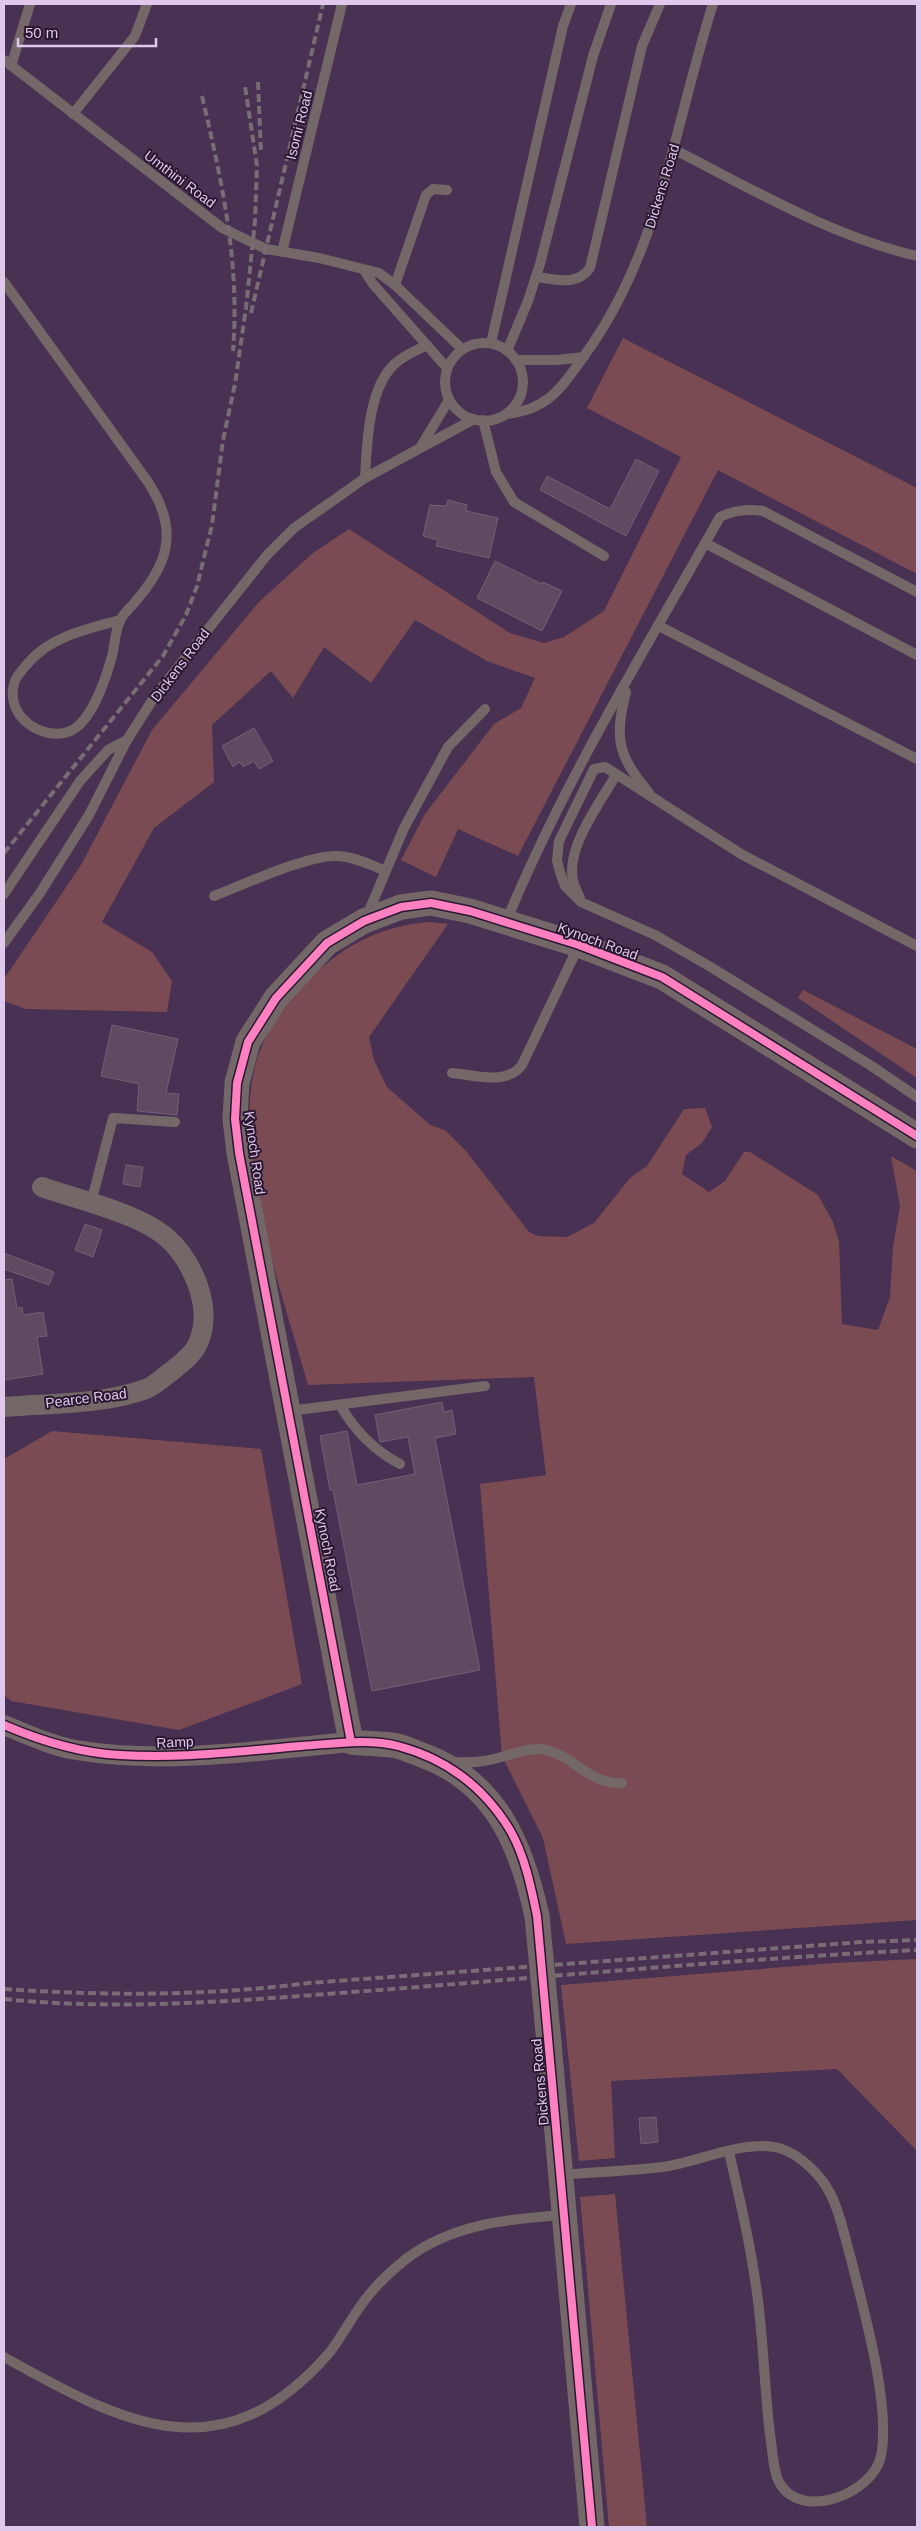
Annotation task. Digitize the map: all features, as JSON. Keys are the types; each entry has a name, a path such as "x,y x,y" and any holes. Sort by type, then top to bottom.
{"street":[{"name":"Kynoch Road","path":"351,1742 239,1153 235,1119 237,1083 248,1042 276,998 326,943 364,921 401,907 431,903 470,911 578,945 662,977 917,1136"},
{"name":"Pearce Road","path":"4,1407 94,1400 134,1393 149,1388 187,1359 199,1342 203,1325 202,1295 180,1252 164,1235 146,1225 42,1187"},
{"name":"Ramp","path":"4,1725 74,1750 120,1755 211,1754 351,1742"},
{"name":"Dickens Road","path":"351,1742 397,1746 441,1762 479,1788 510,1830 528,1873 538,1916 592,2527"}],"lane":[{"path":"7,63 30,4"},
{"path":"73,114 135,36 142,24 147,4"},
{"name":"Isomi Road","path":"282,252 342,4"},
{"path":"491,343 564,26 572,4"},
{"path":"507,351 536,276 593,56 611,4"},
{"path":"536,276 565,281 577,280 584,276 590,268 642,46 660,4"},
{"name":"Dickens Road","path":"506,414 530,409 552,397 584,357 625,292 654,216 713,4"},
{"name":"Umthini Road","path":"7,63 222,228 253,244 379,273 395,285 462,349"},
{"path":"673,149 810,218 866,242 917,256"},
{"path":"395,285 426,194 433,189 447,190"},
{"path":"364,270 373,284 447,368"},
{"path":"4,282 160,500 167,533 162,561 140,597 120,620 112,656 98,694 84,722 66,733 49,734 30,727 20,717 14,702 14,684 30,662 55,640 120,620"},
{"path":"480,343 491,343 507,351 516,360 521,371 522,383 520,394 506,414 495,419 478,420 460,412 449,400 445,379 447,368 453,357 462,349 480,343"},
{"path":"365,478 370,423 380,383 397,362 427,345"},
{"path":"516,360 557,360 584,357"},
{"name":"Dickens Road","path":"421,446 449,400"},
{"path":"478,420 496,472 514,502 604,556"},
{"name":"Dickens Road","path":"4,943 40,893 84,823 127,740 171,675 268,555 294,528 365,478 421,446 478,420"},
{"path":"506,922 532,859 629,679 720,517 734,511 749,509 763,512 917,592"},
{"path":"705,543 917,655"},
{"path":"659,626 917,760"},
{"path":"629,679 620,716 620,740 634,775 654,799"},
{"path":"364,921 404,828 448,747 484,709"},
{"path":"4,894 80,781 108,750 127,740"},
{"path":"917,946 741,854 605,767 594,769 559,842 557,860 565,886 581,902 655,935 710,966 870,1065 917,1098"},
{"path":"581,902 573,880 573,860 577,844 616,775"},
{"path":"214,896 274,872 336,856 351,858 385,870"},
{"path":"452,1073 497,1078 516,1074 522,1065 578,945"},
{"path":"91,1204 113,1118 175,1122"},
{"path":"289,1411 485,1386"},
{"path":"340,1405 350,1422 370,1445 400,1464"},
{"path":"441,1762 485,1761 521,1751 542,1749 552,1752 600,1780 610,1784 622,1783"},
{"path":"560,2175 665,2166 749,2147 767,2146 782,2149 811,2168 831,2195 844,2233 862,2302 878,2383 884,2433 880,2460 869,2481 837,2499 819,2502 803,2500 791,2495 779,2482 769,2425 758,2306 745,2219 729,2152"},
{"path":"4,2357 93,2405 135,2420 165,2427 202,2428 247,2415 277,2399 307,2376 331,2350 358,2309 382,2279 408,2258 439,2240 472,2226 516,2218 563,2215"}],"shaded area":[{"path":"623,338 917,488 917,574 718,470 518,856 458,829 436,877 401,860 425,814 494,724 521,708 535,678 487,661 415,620 371,683 324,647 293,698 271,671 212,725 214,782 154,828 102,922 152,952 172,981 167,1012 26,1009 4,1001 4,979 81,865 152,730 259,602 313,553 349,529 510,633 544,643 564,637 604,611 681,457 587,408"},
{"path":"430,922 448,924 369,1037 374,1060 387,1087 430,1125 445,1130 466,1151 529,1232 538,1236 567,1237 594,1223 630,1178 647,1166 684,1109 705,1108 712,1127 702,1143 686,1155 682,1174 709,1192 725,1181 744,1152 750,1152 818,1195 833,1222 839,1241 842,1324 878,1330 890,1297 893,1247 900,1206 891,1156 917,1171 917,1920 566,1944 543,1838 502,1756 480,1484 546,1475 534,1377 308,1385 264,1228 250,1146 250,1107 254,1071 268,1033 291,999 323,967 350,947 380,932 396,927"},
{"path":"803,990 917,1049 917,1078 798,998"},
{"path":"52,1431 261,1449 302,1684 179,1730 11,1701 4,1695 4,1459"},
{"path":"917,1959 917,2151 837,2069 611,2081 615,2158 579,2161 561,1985 834,1963"},
{"path":"615,2194 647,2527 609,2527 580,2197"}],"building":[{"path":"636,459 659,471 626,536 540,490 547,476 610,509"},
{"path":"448,500 467,505 466,511 498,518 489,558 436,546 438,540 423,536 430,505 446,506"},
{"path":"495,561 542,584 543,582 562,591 542,631 477,598"},
{"path":"254,728 273,761 259,769 254,761 243,767 240,762 233,767 222,746"},
{"path":"112,1025 178,1039 166,1093 179,1094 177,1115 137,1111 139,1084 101,1076"},
{"path":"126,1165 143,1167 140,1187 123,1184"},
{"path":"85,1224 102,1230 93,1257 75,1250"},
{"path":"4,1253 54,1272 49,1285 4,1269"},
{"path":"12,1279 17,1308 22,1307 23,1315 43,1312 47,1336 37,1337 43,1374 4,1380 4,1280"},
{"path":"442,1402 444,1412 452,1410 456,1434 435,1438 480,1670 372,1691 333,1490 330,1490 320,1436 347,1431 357,1485 415,1474 408,1437 380,1442 375,1415"},
{"path":"656,2117 658,2142 641,2144 639,2118"}],"railway":[{"path":"251,313 323,4"},
{"path":"258,82 261,152"},
{"path":"4,853 163,656 186,615 197,586 212,525 223,440 235,384 246,308 255,221 257,166 245,86"},
{"path":"202,96 228,222 232,254 234,286 233,351"},
{"path":"4,1989 118,1994 233,1990 862,1942 917,1940"},
{"path":"4,1999 51,2003 192,2003 716,1963 917,1950"}],"cycle path":[{"path":"351,1742 239,1153 235,1119 237,1083 248,1042 276,998 327,943 364,921 401,907 431,903 470,911 579,945 662,977 917,1136"},
{"path":"4,1725 75,1749 120,1755 188,1755 350,1742 375,1742 398,1746 433,1759 463,1777 476,1788 500,1815 520,1850 537,1916 592,2527"}]}
